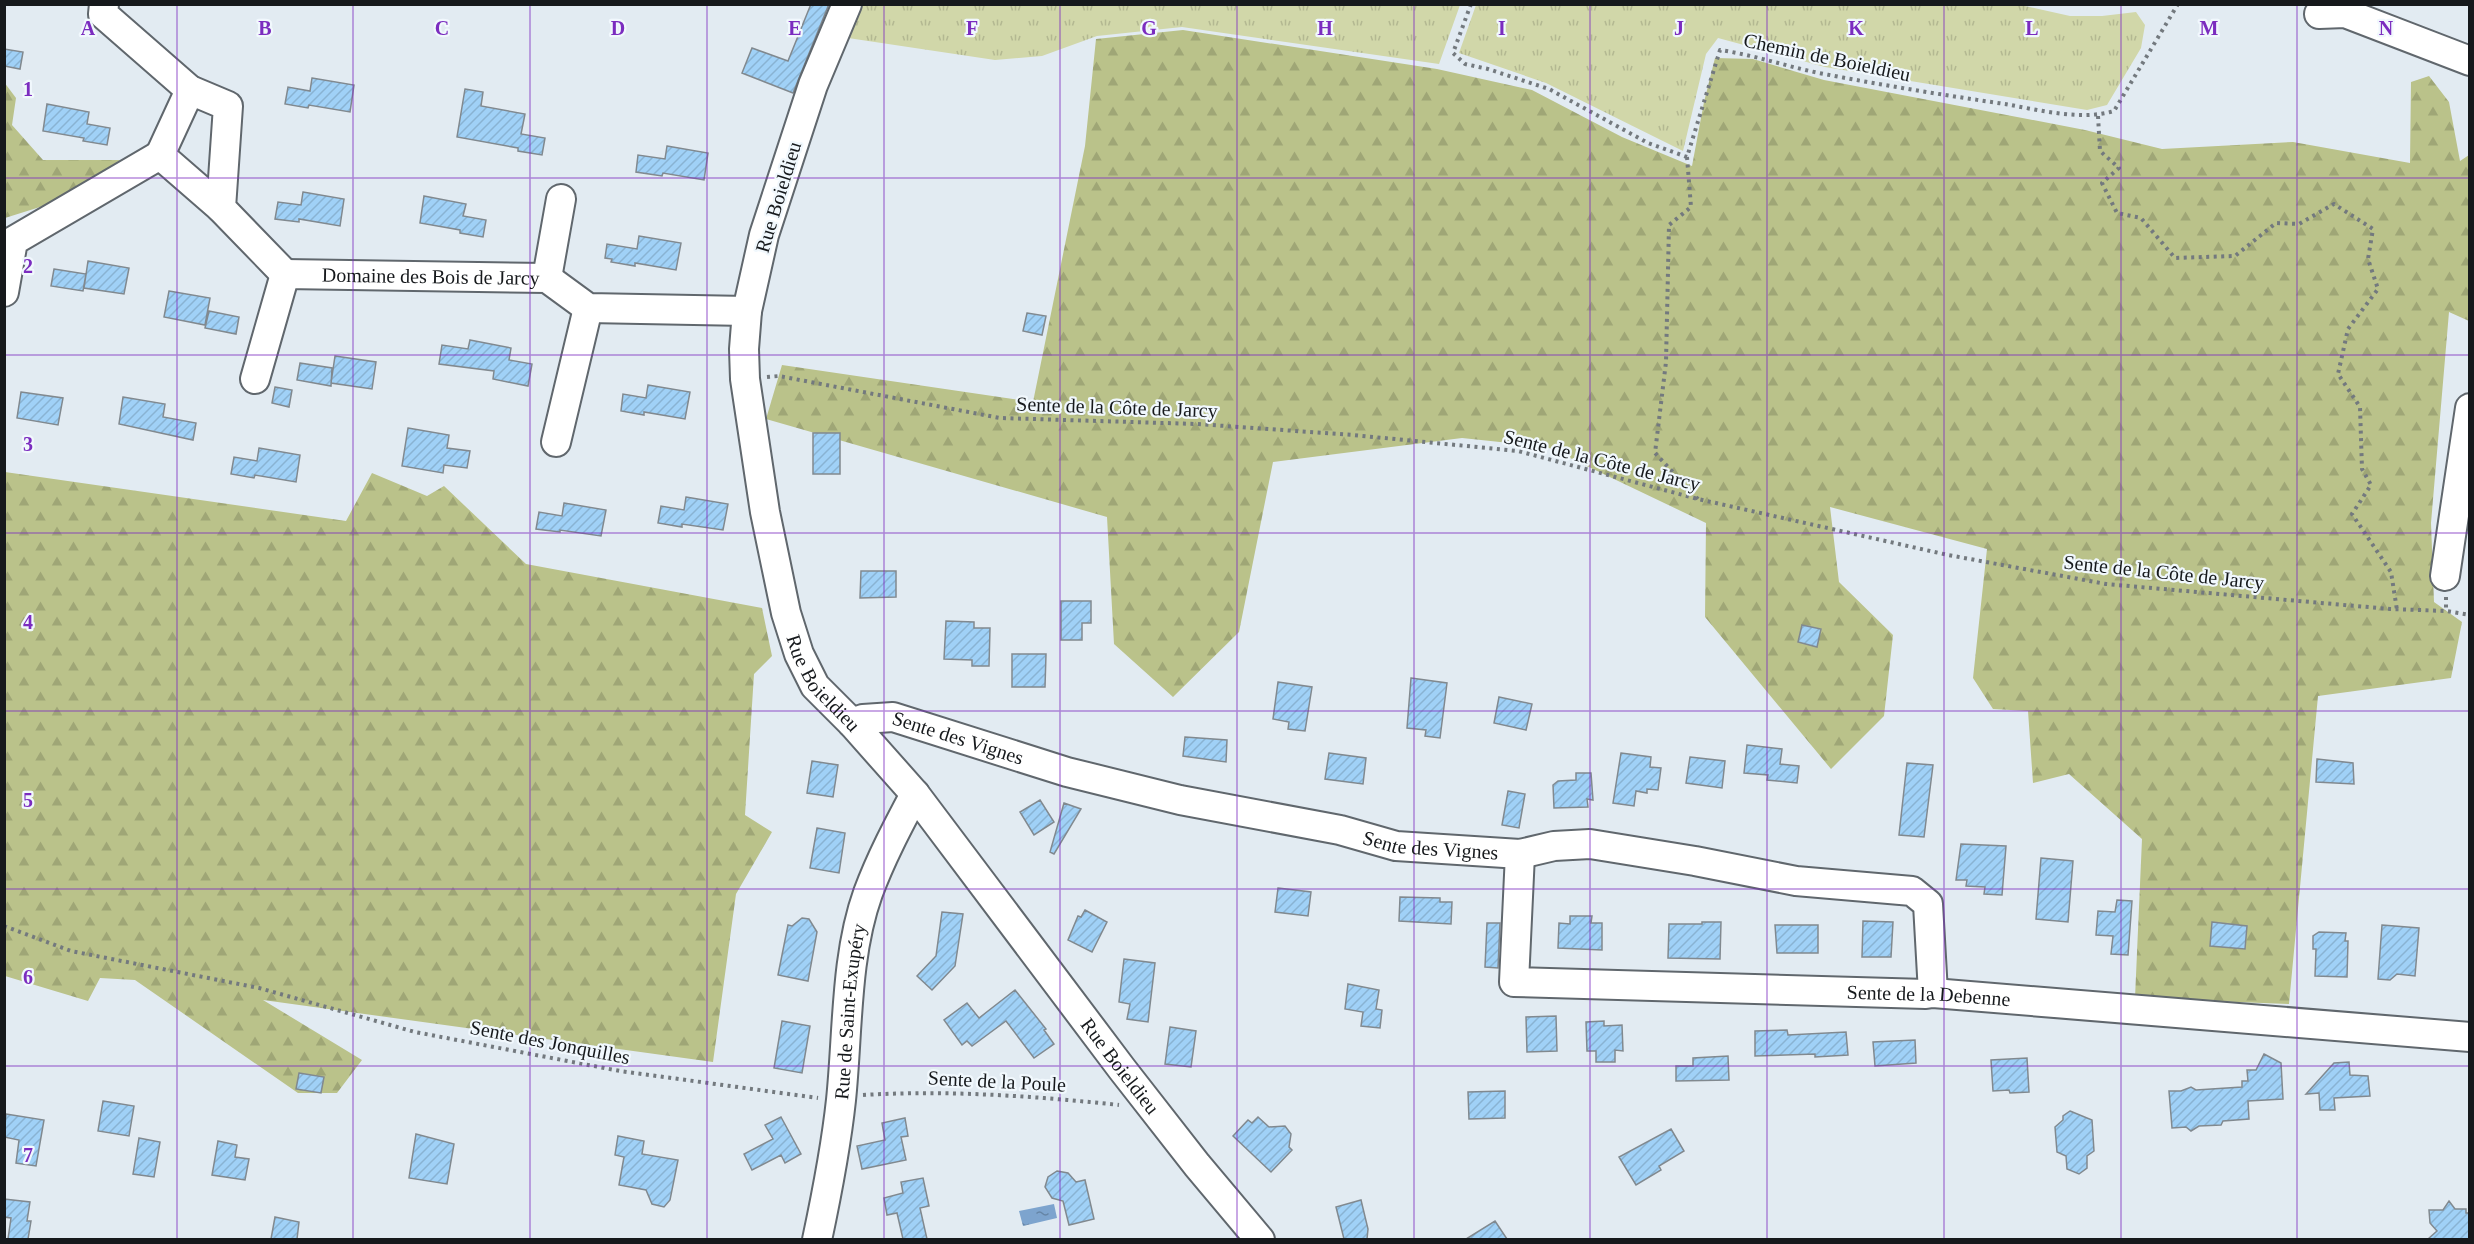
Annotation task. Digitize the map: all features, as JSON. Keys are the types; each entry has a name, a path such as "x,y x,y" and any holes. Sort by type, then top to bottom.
{"street":[{"path":"104,4 103,14 190,90 228,106 221,208"},
{"name":"Rue Boieldieu","path":"847,4 813,85 767,225 747,311 744,349 746,379 773,554 786,613 799,654 815,686 852,723 915,794 1152,1108 1260,1239"},
{"path":"2319,14 2345,13 2469,61"},
{"path":"4,292 13,241 160,155 190,90"},
{"path":"160,155 221,208 285,274 255,379"},
{"path":"547,278 561,199"},
{"name":"Domaine des Bois de Jarcy","path":"285,274 547,278 588,308"},
{"path":"556,442 588,308 747,311"},
{"path":"2445,576 2469,408"},
{"name":"Sente des Vignes","path":"852,723 863,719 893,717 1067,772 1180,800 1340,830 1396,846 1520,854 1554,846 1590,844 1695,861 1796,881 1912,891 1929,904 1934,993"},
{"name":"Rue de Saint-Exupéry","path":"817,1239 828,1187 841,1102 849,994 858,933 868,894 894,833 915,794"},
{"name":"Sente de la Debenne","path":"1520,854 1514,982 1934,993 2469,1037"}],"path":[{"path":"1471,4 1454,53 1465,64 1549,89 1648,143 1687,157 1691,207 1669,225 1666,362 1655,453 1698,500"},
{"path":"2178,4 2114,111 2098,116 2100,151 2119,168 2102,183 2117,213 2141,218 2175,258 2235,256 2276,223 2299,224 2334,204 2373,229 2368,259 2378,290 2348,329 2338,374 2360,407 2362,469 2371,485 2352,514 2391,572 2397,610"},
{"name":"Chemin de Boieldieu","path":"1687,157 1720,50 1753,55 1815,72 1897,87 2039,110 2098,116"},
{"name":"Sente de la Côte de Jarcy","path":"746,379 778,376 1000,417 1197,424 1353,435 1518,451 1698,500 1948,555 2106,584 2397,610 2446,611 2469,615"},
{"name":"Sente des Jonquilles","path":"4,926 71,951 259,988 415,1032 620,1071 841,1102"},
{"name":"Sente de la Poule","path":"841,1102 863,1094 936,1092 1031,1095 1152,1108"}],"green space":[{"path":"2016,4 2070,16 2102,16 2136,12 2145,25 2141,48 2107,105 2087,110 1825,67 1718,38 1706,54 1683,151 1546,83 1459,53 1476,5"},
{"path":"861,5 1460,5 1439,64 1182,27 1097,36 1042,56 995,60 848,38"},
{"path":"1183,30 1437,69 1532,90 1622,137 1692,166 1715,58 1753,59 1824,80 2085,130 2162,149 2293,142 2410,163 2411,82 2429,76 2449,102 2460,161 2469,155 2469,321 2449,312 2431,523 2434,602 2462,622 2451,678 2318,696 2289,1004 2135,998 2142,839 2069,774 2033,783 2028,711 1993,709 1973,678 1987,549 1830,507 1839,582 1893,635 1884,716 1831,769 1705,617 1706,523 1547,447 1462,438 1273,462 1239,632 1173,697 1114,644 1107,517 766,419 782,365 1033,402 1085,146 1096,39"},
{"path":"4,82 16,98 12,125 43,160 120,160 59,201 5,218"},
{"path":"5,472 346,521 372,473 427,496 444,486 526,564 762,608 772,656 754,674 745,815 772,832 736,894 713,1062 263,1000 362,1060 337,1093 298,1093 135,980 100,978 88,1001 5,976"}],"water":[{"path":"1054,1204 1057,1218 1023,1226 1019,1211"}],"building":[{"path":"811,4 829,4 793,93 742,73 752,48 788,61"},
{"path":"4,49 23,52 20,69 4,66"},
{"path":"312,78 354,85 350,112 309,105 308,108 285,104 288,87 310,91"},
{"path":"465,89 483,92 481,106 525,114 521,134 545,138 542,155 518,151 518,148 457,137"},
{"path":"47,104 89,112 87,124 110,128 107,145 83,141 84,138 43,131"},
{"path":"667,146 708,153 704,180 663,173 662,176 636,172 638,155 665,159"},
{"path":"303,192 344,199 340,226 299,219 299,222 275,219 278,202 301,205"},
{"path":"424,196 466,204 463,216 486,220 483,237 460,233 460,230 420,223"},
{"path":"639,236 681,243 676,270 635,263 635,266 611,262 612,259 605,258 607,244 637,249"},
{"path":"88,261 129,268 124,294 84,288"},
{"path":"54,269 86,274 83,291 51,286"},
{"path":"169,291 210,298 205,325 164,317"},
{"path":"209,311 239,317 236,334 205,328"},
{"path":"1027,313 1046,316 1042,335 1023,331"},
{"path":"470,340 511,348 509,360 532,364 528,386 493,379 494,371 439,364 442,345 468,349"},
{"path":"335,356 376,362 372,389 331,383"},
{"path":"300,363 332,368 331,386 297,380"},
{"path":"648,385 690,392 685,419 644,412 644,415 621,411 623,394 646,398"},
{"path":"275,387 292,390 289,407 272,403"},
{"path":"21,392 63,398 58,425 17,418"},
{"path":"123,397 165,404 163,417 196,423 193,440 119,424"},
{"path":"408,428 449,435 447,448 470,451 467,468 444,465 443,473 402,466"},
{"path":"813,433 840,433 840,474 813,474"},
{"path":"259,448 300,455 296,482 255,475 254,478 231,474 234,457 257,461"},
{"path":"686,497 728,504 723,530 658,523 661,506 684,510"},
{"path":"564,503 606,510 601,536 536,529 539,512 562,516"},
{"path":"861,571 896,571 896,597 860,598"},
{"path":"1061,601 1091,601 1091,623 1082,623 1082,640 1061,640"},
{"path":"946,621 974,622 974,628 990,628 989,666 972,666 972,660 944,659"},
{"path":"1802,625 1821,629 1817,647 1798,642"},
{"path":"1012,654 1046,654 1045,687 1012,687"},
{"path":"1411,678 1447,683 1440,738 1425,736 1426,730 1407,728"},
{"path":"1278,682 1312,687 1305,731 1288,729 1289,722 1273,719"},
{"path":"1499,697 1532,704 1526,730 1494,723"},
{"path":"1185,737 1227,740 1226,762 1183,756"},
{"path":"1747,745 1782,749 1780,764 1799,766 1797,783 1767,780 1768,775 1744,773"},
{"path":"1329,753 1366,758 1363,784 1325,779"},
{"path":"1621,753 1651,757 1650,767 1661,768 1658,790 1647,789 1647,793 1636,791 1634,806 1613,803"},
{"path":"1690,757 1725,761 1722,788 1686,783"},
{"path":"2317,759 2353,763 2354,784 2316,782"},
{"path":"812,761 838,765 833,797 807,793"},
{"path":"1907,763 1933,765 1924,837 1899,835"},
{"path":"1576,773 1591,773 1593,800 1587,799 1588,807 1554,808 1553,785 1558,781 1576,780"},
{"path":"1508,791 1525,794 1519,828 1502,825"},
{"path":"1040,800 1054,822 1034,835 1020,812"},
{"path":"1064,803 1081,809 1054,854 1050,852"},
{"path":"817,828 845,833 839,873 810,868"},
{"path":"1961,844 2006,846 2002,895 1984,894 1985,887 1966,886 1967,880 1956,880"},
{"path":"2041,858 2073,861 2068,922 2036,919"},
{"path":"1278,888 1311,892 1308,916 1275,912"},
{"path":"1400,897 1440,898 1440,902 1452,902 1451,924 1399,921"},
{"path":"2117,900 2132,901 2128,955 2111,954 2113,936 2096,935 2098,911 2115,912"},
{"path":"1085,910 1107,922 1092,952 1068,940 1078,916 1081,917"},
{"path":"942,912 963,914 955,966 932,990 917,976 936,956"},
{"path":"1570,916 1592,916 1591,923 1602,923 1602,950 1558,948 1559,923 1570,924"},
{"path":"802,918 809,919 817,932 808,981 778,975 788,925 792,926"},
{"path":"1863,921 1893,922 1891,957 1862,957"},
{"path":"1702,922 1721,922 1720,959 1668,958 1669,924 1702,924"},
{"path":"2212,922 2247,926 2245,949 2210,946"},
{"path":"1487,923 1500,923 1498,968 1485,967"},
{"path":"1775,925 1818,925 1818,953 1777,953"},
{"path":"2382,925 2419,928 2415,976 2397,974 2390,980 2378,979"},
{"path":"2319,932 2346,933 2345,941 2348,941 2347,977 2315,976 2316,949 2313,949 2313,936"},
{"path":"1124,959 1155,963 1148,1022 1127,1019 1130,1004 1119,1002"},
{"path":"1348,984 1379,990 1376,1009 1382,1010 1380,1028 1361,1026 1363,1012 1345,1009"},
{"path":"1015,990 1046,1029 1044,1030 1054,1044 1034,1058 1006,1021 972,1046 967,1041 962,1045 944,1020 967,1003 979,1018"},
{"path":"1556,1016 1557,1051 1527,1052 1526,1017"},
{"path":"782,1021 810,1026 802,1073 774,1068"},
{"path":"1604,1021 1604,1026 1622,1025 1623,1051 1615,1050 1615,1062 1596,1062 1596,1051 1587,1051 1586,1022"},
{"path":"1170,1027 1196,1031 1191,1067 1165,1064"},
{"path":"1787,1030 1788,1035 1846,1032 1848,1055 1755,1056 1755,1031"},
{"path":"1915,1040 1916,1063 1875,1066 1873,1042"},
{"path":"2264,1054 2281,1063 2283,1099 2248,1101 2249,1119 2223,1121 2221,1125 2199,1126 2191,1131 2186,1127 2172,1128 2169,1091 2181,1091 2191,1087 2196,1090 2242,1087 2242,1081 2248,1081 2247,1070 2256,1070"},
{"path":"1728,1056 1729,1080 1676,1081 1676,1066 1693,1066 1693,1058"},
{"path":"2027,1058 2029,1092 1993,1091 1991,1060"},
{"path":"2349,1062 2350,1075 2368,1076 2370,1096 2334,1098 2335,1110 2320,1110 2319,1093 2306,1094 2334,1063"},
{"path":"299,1073 324,1077 321,1093 296,1089"},
{"path":"1505,1091 1505,1118 1469,1119 1468,1092"},
{"path":"103,1101 134,1106 129,1136 98,1131"},
{"path":"2070,1111 2092,1120 2094,1151 2087,1156 2087,1168 2079,1174 2067,1169 2066,1156 2057,1152 2055,1127"},
{"path":"6,1114 44,1120 36,1166 16,1163 19,1140 4,1137"},
{"path":"781,1117 801,1154 785,1163 781,1155 752,1170 744,1154 773,1139 765,1125"},
{"path":"1258,1117 1269,1127 1285,1126 1291,1134 1289,1147 1292,1150 1271,1172 1233,1136 1248,1120 1252,1123"},
{"path":"905,1118 908,1136 901,1137 906,1160 862,1169 857,1146 885,1140 882,1123"},
{"path":"1671,1129 1684,1151 1659,1166 1661,1170 1636,1185 1619,1157"},
{"path":"416,1134 454,1144 447,1184 409,1178"},
{"path":"618,1136 644,1141 642,1154 678,1160 670,1200 664,1207 652,1204 646,1190 619,1185 624,1157 615,1155"},
{"path":"139,1138 160,1142 154,1177 133,1174"},
{"path":"218,1141 237,1145 235,1157 249,1159 245,1180 212,1175"},
{"path":"1057,1171 1068,1173 1076,1182 1085,1180 1094,1219 1069,1225 1063,1201 1052,1198 1045,1187 1048,1177"},
{"path":"923,1178 929,1206 920,1208 927,1239 903,1239 897,1213 887,1215 884,1198 903,1193 901,1182"},
{"path":"4,1199 30,1202 27,1221 31,1221 28,1239 8,1239 11,1218 4,1217"},
{"path":"1361,1200 1368,1229 1367,1239 1344,1239 1336,1207"},
{"path":"2449,1201 2455,1209 2466,1209 2466,1213 2469,1213 2469,1239 2428,1239 2437,1231 2430,1223 2429,1210 2443,1210"},
{"path":"275,1217 299,1222 297,1239 271,1239"},
{"path":"1495,1221 1507,1239 1466,1239"}]}
